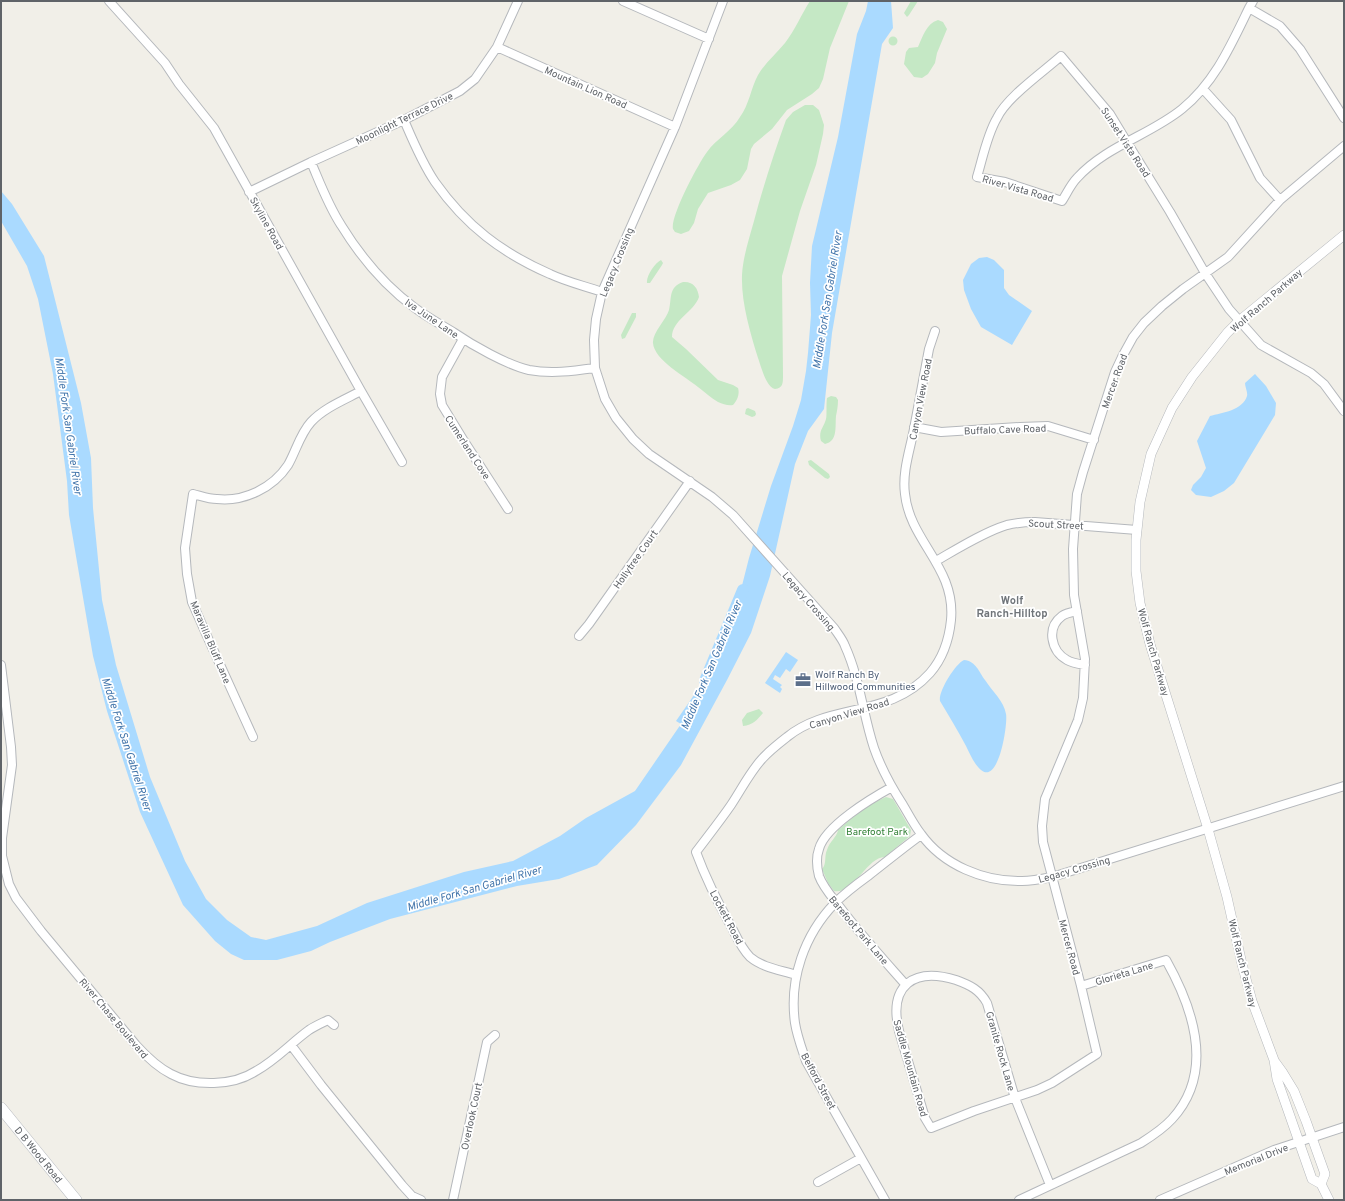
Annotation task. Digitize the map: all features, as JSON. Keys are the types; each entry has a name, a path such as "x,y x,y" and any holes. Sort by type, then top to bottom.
{"main road":[{"name":"D B Wood Road","path":"1,1108 76,1200"}],"street":[{"name":"Skyline Road","path":"109,1 165,63 179,84 214,128 360,391 402,462"},
{"name":"Moonlight Terrace Drive","path":"249,192 404,120 460,91 475,79 497,47 518,1"},
{"path":"623,1 709,39"},
{"name":"Legacy Crossing","path":"723,1 675,127 602,292 596,319 594,340 595,368 605,399 616,418 628,434 649,454 712,497 743,526 834,628 845,645 860,688 874,749 892,787 921,834 937,852 954,864 976,874 1001,880 1021,882 1052,877 1344,786"},
{"path":"1251,4 1280,26 1296,44 1344,118"},
{"name":"River Vista Road","path":"977,177 1005,182 1062,201 1077,178 1097,160 1177,113 1203,89 1226,56 1251,4"},
{"name":"Mountain Lion Road","path":"497,47 675,127"},
{"name":"Sunset Vista Road","path":"977,177 991,130 997,117 1009,102 1061,56 1110,114 1170,212 1205,273 1229,309 1261,345 1311,373 1324,384 1344,411"},
{"path":"1203,89 1231,120 1260,178 1280,200"},
{"path":"404,120 421,157 435,182 470,224 492,242 520,260 551,275 602,292"},
{"name":"Mercer Road","path":"931,1128 974,1111 1037,1090 1052,1083 1097,1054 1081,986 1043,842 1042,826 1045,799 1078,720 1083,698 1085,665 1074,595 1073,549 1077,494 1082,472 1094,440 1115,372 1133,337 1144,323 1162,306 1228,257 1280,200 1344,146"},
{"name":"Iva June Lane","path":"311,162 340,224 362,256 380,277 415,308 463,339 516,366 530,370 565,372 595,368"},
{"name":"Wolf Ranch Parkway","path":"1329,1200 1321,1184 1312,1179 1277,1079 1274,1060 1250,994 1227,897 1208,829 1150,644 1142,612 1136,570 1136,540 1140,502 1151,454 1172,408 1192,377 1240,320 1344,235"},
{"name":"Canyon View Road","path":"696,852 762,759 788,736 804,726 822,719 892,700 920,684 942,656 949,637 952,606 947,584 936,561 910,517 904,494 905,472 934,331"},
{"name":"Cumerland Cove","path":"463,339 442,377 440,394 442,405 464,442 508,508"},
{"name":"Maravilla Bluff Lane","path":"253,737 192,602 187,574 185,548 193,494 217,500 248,496 260,491 276,478 288,465 304,431 312,421 321,413 360,391"},
{"name":"Buffalo Cave Road","path":"914,427 941,432 1048,426 1094,440"},
{"name":"Hollytree Court","path":"579,636 690,482"},
{"name":"Scout Street","path":"936,561 992,531 1006,525 1020,522 1137,530"},
{"path":"1077,611 1063,615 1056,622 1051,636 1054,648 1060,656 1069,662 1085,665"},
{"name":"River Chase Boulevard","path":"1,665 10,724 12,765 2,838 2,856 9,884 36,925 136,1045 149,1059 172,1074 196,1082 232,1080 255,1072 310,1029 328,1020 334,1025"},
{"name":"Barefoot Park Lane","path":"892,787 863,804 832,829 825,837 819,848 817,861 820,876 826,889 861,935 906,985"},
{"name":"Belford Street","path":"885,1200 806,1061 795,1023 796,975 803,953 812,934 826,913 836,902 921,834"},
{"name":"Lockett Road","path":"696,852 713,894 741,945 750,957 760,963 796,975"},
{"name":"Glorieta Lane","path":"1050,1185 1141,1143 1157,1133 1173,1118 1185,1101 1194,1081 1197,1059 1193,1024 1179,982 1166,960 1081,986"},
{"name":"Granite Rock Lane","path":"906,985 920,977 930,975 943,976 976,988 985,998 988,1003 1015,1098 1050,1185"},
{"name":"Saddle Mountain Road","path":"906,985 897,1001 896,1017 924,1118 931,1128"},
{"name":"Overlook Court","path":"453,1200 487,1042 495,1035"},
{"path":"291,1045 321,1085 402,1185 412,1196 421,1200"},
{"name":"Wolf Ranch Parkway","path":"1274,1060 1284,1073 1294,1091 1312,1138 1325,1174 1321,1184"},
{"name":"Memorial Drive","path":"1160,1200 1274,1150 1344,1128"},
{"path":"818,1182 861,1158"},
{"path":"1019,1200 1050,1185"}],"green space":[{"path":"810,1 849,1 830,48 823,79 819,88 787,110 772,129 754,144 751,149 747,169 740,180 731,185 708,193 698,209 694,223 689,231 681,234 675,232 673,229 673,223 676,214 697,167 711,147 737,122 746,107 758,75 789,38"},
{"path":"911,1 918,1 907,17 904,13"},
{"path":"938,20 943,22 947,29 937,53 935,63 928,74 922,78 914,77 904,64 906,52 909,48 918,47 928,27"},
{"path":"893,36 898,41 893,46 888,41"},
{"path":"805,105 813,105 819,110 824,125 816,165 800,211 782,276 783,380 780,388 775,389 769,384 764,376 749,327 743,296 742,275 746,248 773,157 786,120 793,112"},
{"path":"661,260 663,263 662,265 650,283 647,283 651,270"},
{"path":"683,282 692,284 699,297 693,307 679,321 673,331 672,337 718,380 738,388 738,397 733,405 724,404 713,399 671,368 659,356 655,349 653,339 669,310 673,290 678,284"},
{"path":"632,313 636,313 636,317 625,338 622,339 621,335"},
{"path":"831,396 836,397 838,400 835,433 832,440 825,444 821,441 820,434 826,417 827,398"},
{"path":"748,408 755,411 755,416 752,417 745,414 746,409"},
{"path":"811,460 829,474 830,477 828,479 809,465 808,461"},
{"path":"759,709 763,713 759,718 752,723 743,726 742,720 747,713"},
{"name":"Barefoot Park","path":"886,797 893,799 911,830 910,836 885,857 879,858 873,862 848,887 841,891 834,891 828,883 822,869 824,867 826,852 829,844 838,830 849,820 867,807"}],"water":[{"path":"868,1 891,1 893,28 882,44 832,333 824,409 808,431 795,464 770,576 751,633 681,765 636,825 597,865 559,879 517,886 390,919 330,942 311,951 277,960 244,960 231,954 215,941 183,905 140,812 107,711 93,656 69,515 67,481 53,374 38,299 27,266 1,221 1,191 12,204 44,256 81,403 91,458 93,508 102,600 116,665 150,777 185,861 206,899 227,920 251,937 266,940 317,926 367,903 464,872 513,861 560,836 586,818 635,791 681,724 676,721 717,657 734,617 749,558 771,486 801,400 806,371 811,315 810,283 812,246 838,137 857,34 866,11"},
{"path":"987,257 994,260 1004,270 1004,288 1009,295 1032,311 1012,345 981,327 971,309 964,290 963,280 971,264 979,258"},
{"path":"1255,374 1266,386 1276,403 1275,415 1234,483 1224,491 1211,497 1196,495 1191,490 1206,468 1197,441 1210,416 1237,408 1245,401 1247,395 1245,383"},
{"path":"786,652 798,660 790,672 786,669 780,678 775,675 773,679 782,685 780,687 782,689 780,693 765,683"},
{"path":"964,660 972,662 977,667 1005,709 1006,720 1004,740 1001,751 993,769 987,772 981,770 974,762 940,701 944,685 956,667"}],"waterway":[{"name":"Middle Fork San Gabriel River","path":"705,681 743,590"}],"place":[{"name":"Wolf Ranch By Hillwood Communities","path":"803,680"}],"district":[{"name":"Wolf Ranch-Hilltop","path":"1012,606"}]}
